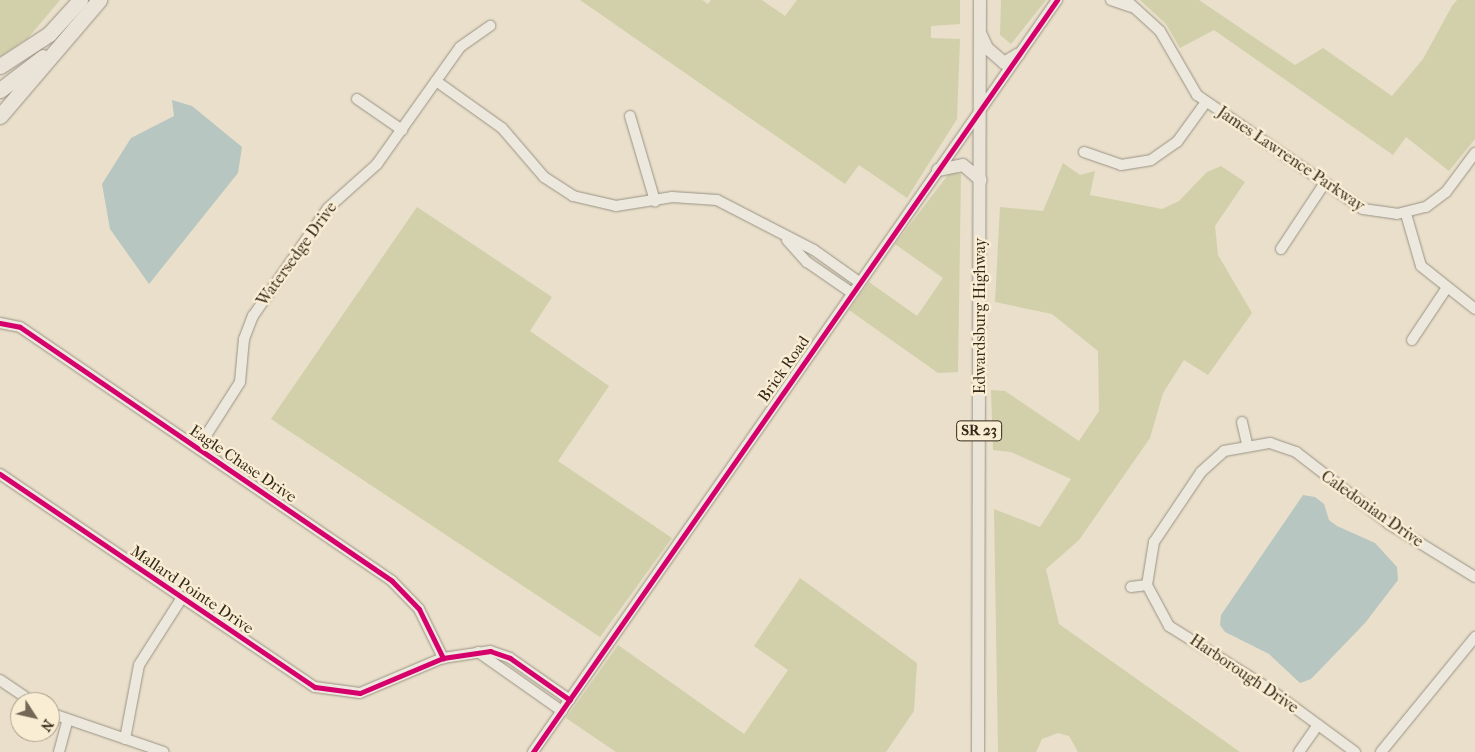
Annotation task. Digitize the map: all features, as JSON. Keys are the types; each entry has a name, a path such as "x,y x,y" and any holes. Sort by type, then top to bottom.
{"highway":[{"path":"0,78 49,34 80,0"},
{"path":"0,116 99,0"},
{"path":"0,66 49,34"},
{"path":"0,90 68,36"}],"main road":[{"name":"Edwardsburg Highway","path":"978,752 980,0"},
{"path":"980,31 996,58 1010,62 1019,54"},
{"path":"938,170 963,165 981,180"}],"street":[{"name":"Brick Road","path":"533,752 1057,0"},
{"name":"James Lawrence Parkway","path":"1111,0 1128,3 1160,31 1191,88 1206,102 1363,209 1406,214"},
{"name":"Watersedge Drive","path":"198,448 240,382 244,339 253,316 328,208 377,164 460,47 490,26"},
{"path":"436,81 502,128 534,166 559,188 599,204 655,201 696,196 717,200 742,210 784,238 814,250 859,282"},
{"path":"358,99 402,130"},
{"path":"1084,152 1121,165 1150,160 1177,142 1206,102"},
{"path":"630,116 655,201"},
{"path":"1475,153 1446,192 1406,214 1416,257 1446,289 1475,309"},
{"path":"1280,249 1324,184"},
{"path":"784,238 807,262 852,294"},
{"path":"1412,340 1446,289"},
{"name":"Eagle Chase Drive","path":"0,320 20,327 400,587 419,609 443,658"},
{"path":"1131,586 1148,586 1154,542 1201,472 1224,451 1247,444 1242,422"},
{"name":"Caledonian Drive","path":"1247,444 1270,442 1296,452 1388,524 1475,577"},
{"name":"Mallard Pointe Drive","path":"0,474 181,599 307,682 330,692 370,691 443,658 478,652 510,658 570,700"},
{"name":"Harborough Drive","path":"1148,586 1169,626 1268,688 1355,752"},
{"path":"125,739 138,665 181,599"},
{"path":"1381,752 1475,637"},
{"path":"478,652 562,711"},
{"path":"0,680 18,692"},
{"path":"60,719 164,752"},
{"path":"59,752 66,722"},
{"path":"1299,752 1318,725"}],"green space":[{"path":"0,0 60,0 28,38 0,57"},
{"path":"580,0 702,0 708,4 711,0 762,0 785,16 797,0 960,0 960,24 931,26 931,38 960,39 957,119 907,198 859,165 845,184"},
{"path":"1001,0 1046,0 1011,44 1000,35"},
{"path":"1140,0 1199,0 1295,65 1323,48 1392,96 1423,59 1457,0 1475,0 1475,139 1449,171 1406,137 1393,155 1214,30 1180,48 1166,24"},
{"path":"1063,163 1080,175 1095,171 1090,195 1162,209 1179,201 1207,172 1221,166 1245,182 1215,226 1218,255 1252,313 1208,375 1184,360 1163,393 1150,438 1079,540 1046,569 1059,624 1240,752 1078,752 1069,736 1058,733 1042,739 1036,752 998,752 994,509 1040,527 1071,479 1011,452 993,450 991,390 1005,391 1079,441 1099,411 1098,351 1052,314 995,302 1000,207 1043,211"},
{"path":"951,171 961,174 958,372 938,373 849,310 869,282 917,316 943,278 895,244"},
{"path":"417,207 552,297 530,331 609,386 558,461 672,538 600,637 271,419"},
{"path":"800,578 917,663 914,711 886,752 616,752 566,718 618,645 744,734 788,670 754,646"}],"shaded area":[{"path":"172,100 192,106 242,147 238,173 149,284 110,229 102,184 131,138 174,116"},
{"path":"1303,495 1315,497 1324,504 1329,520 1337,526 1375,543 1397,567 1398,580 1365,623 1311,679 1300,683 1269,654 1225,632 1220,625 1221,615"}],"cycle path":[{"path":"533,752 1057,0"},
{"path":"0,323 20,327 392,581 419,609 443,658"},
{"path":"0,474 315,687 360,693 443,658 490,651 510,658 570,700"}]}
